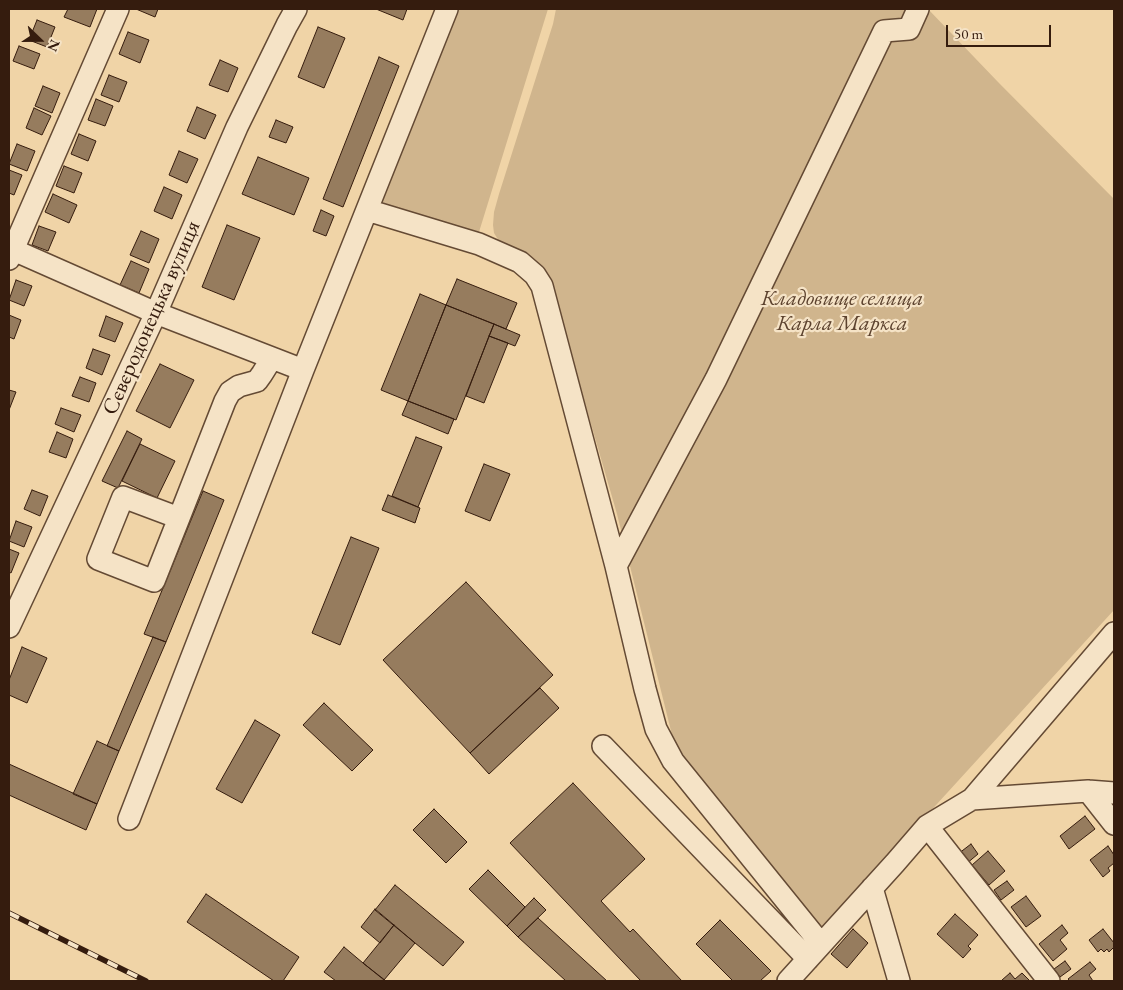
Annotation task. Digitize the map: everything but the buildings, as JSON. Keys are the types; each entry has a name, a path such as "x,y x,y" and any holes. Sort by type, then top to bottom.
{"street":[{"path":"118,9 10,252 156,313 303,370"},
{"name":"Сєвєродонецька вулиця","path":"9,627 156,313 237,127 296,9"},
{"path":"129,819 303,370 446,9"},
{"path":"616,566 716,379 884,31 909,29 918,9"},
{"path":"367,210 479,244 520,262 535,275 542,286 616,566 656,729 672,761 814,952"},
{"path":"179,518 230,392 238,386 257,381 272,358"},
{"path":"788,981 927,826 972,799 1114,633"},
{"path":"603,746 814,952"},
{"path":"972,799 1088,792 1114,793"},
{"path":"1088,792 1114,824"},
{"path":"927,826 1049,981"},
{"path":"872,888 899,981"}],"green space":[{"path":"454,9 548,9 479,232 389,206 384,204 381,197"},
{"name":"Кладовище селища Карла Маркса","path":"556,9 928,9 1114,199 1114,610 822,930 675,747 617,514 550,282 532,259 499,241 494,233 494,212 553,24"}],"railway":[{"path":"9,913 146,981"}]}
